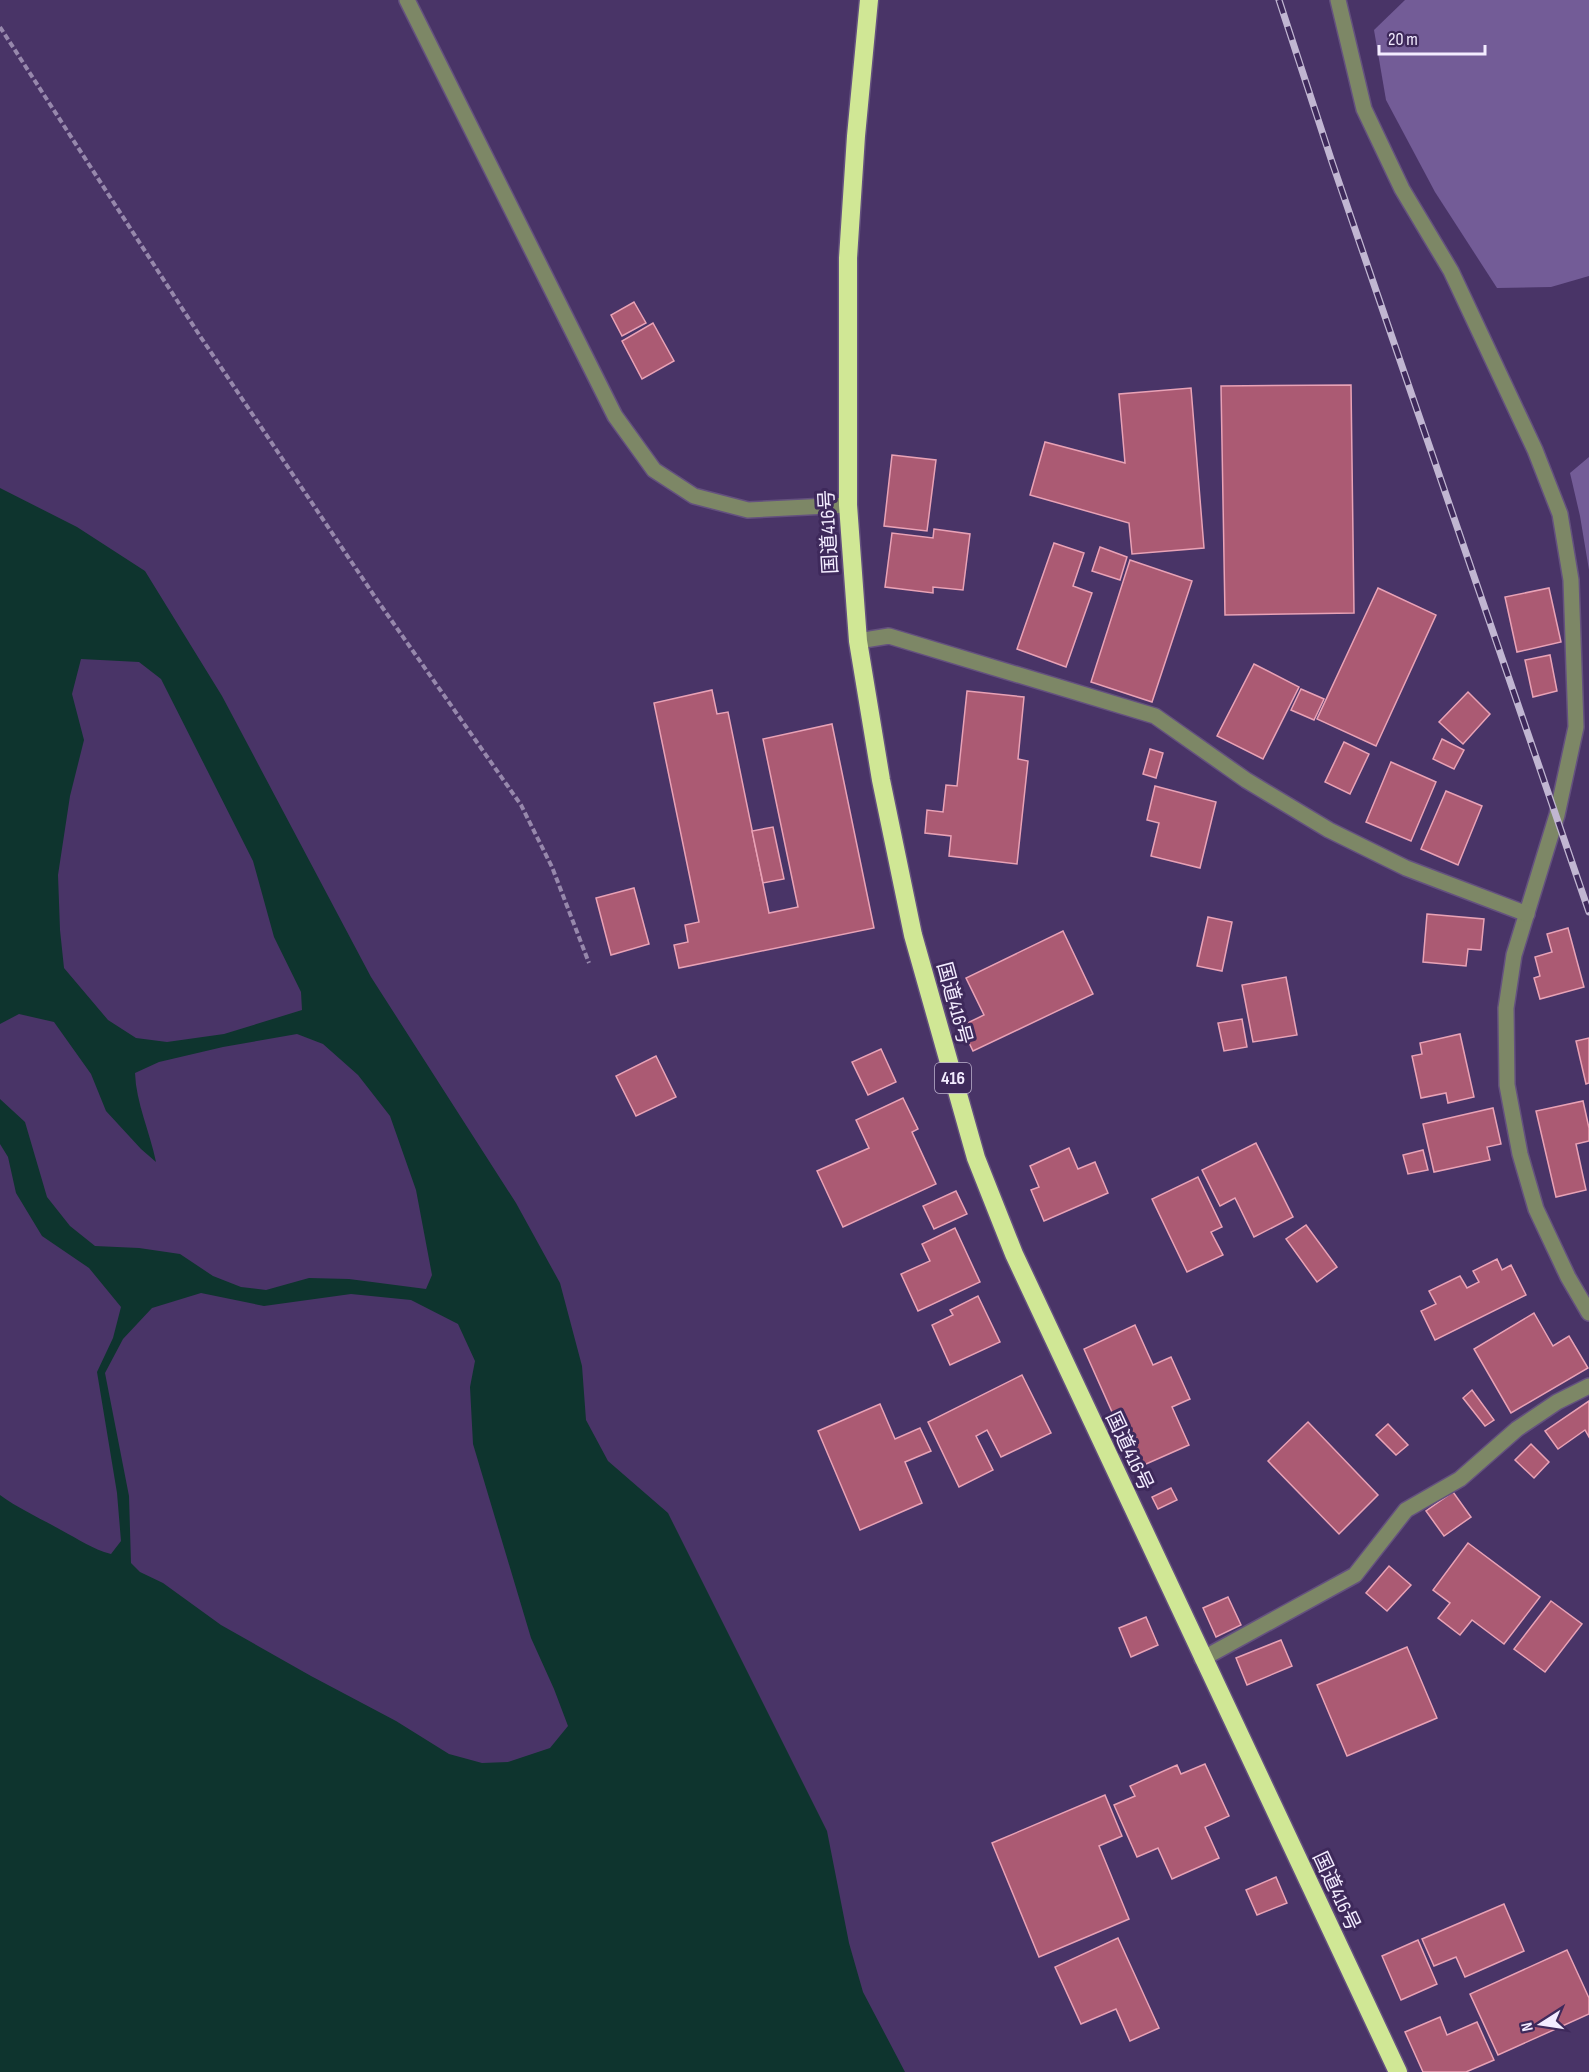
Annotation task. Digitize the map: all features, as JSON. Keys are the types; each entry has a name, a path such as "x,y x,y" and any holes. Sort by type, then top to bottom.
{"highway":[{"name":"国道416号","path":"869,0 856,136 848,258 848,505 858,641 881,780 913,935 976,1158 1014,1254 1202,1659 1398,2072"}],"street":[{"path":"406,0 615,416 654,470 694,496 748,510 848,505"},
{"path":"1338,0 1364,109 1402,189 1451,271 1535,450 1560,514 1571,580 1576,727 1557,815 1514,955 1506,1008 1507,1085 1520,1154 1536,1209 1568,1277 1589,1313"},
{"path":"858,641 889,636 1155,716 1246,780 1329,830 1406,868 1527,914"},
{"path":"1202,1659 1355,1575 1406,1510 1460,1479 1525,1424 1557,1402 1589,1386"}],"path":[{"path":"0,27 200,336 375,597 521,805 552,867 589,963"}],"shaded area":[{"path":"1405,0 1589,0 1589,276 1551,287 1497,288 1435,192 1386,100 1374,30"},
{"path":"1589,457 1589,570 1570,473"},
{"path":"0,488 77,527 145,571 222,696 371,977 516,1203 560,1283 582,1366 586,1420 608,1461 668,1513 827,1831 849,1943 863,1992 905,2072 0,2072 0,1495 85,1544 104,1552 111,1554 121,1541 117,1493 97,1372 113,1338 121,1307 89,1268 42,1236 16,1193 8,1157 0,1144 0,1099 25,1122 47,1197 70,1226 95,1246 139,1248 180,1254 213,1276 241,1287 266,1290 309,1278 349,1279 426,1289 432,1275 416,1190 390,1116 358,1075 323,1044 297,1034 223,1047 159,1062 135,1073 138,1095 156,1162 106,1111 91,1074 54,1022 19,1014 0,1024","holes":["81,659 139,662 161,679 253,861 274,937 301,992 302,1010 224,1034 167,1042 136,1038 108,1020 64,968 58,875 70,796 84,740 72,694","201,1293 264,1306 351,1294 411,1300 458,1324 475,1361 470,1387 473,1444 531,1638 568,1726 550,1748 508,1762 482,1763 449,1754 396,1721 221,1625 163,1583 140,1572 131,1563 129,1496 105,1373 123,1339 152,1308"]}],"building":[{"path":"634,302 646,323 622,336 611,315"},
{"path":"653,323 674,361 642,379 622,341"},
{"path":"1351,385 1354,613 1225,615 1221,386"},
{"path":"1191,388 1204,548 1132,554 1129,523 1030,495 1045,442 1125,463 1119,394"},
{"path":"892,455 936,460 927,531 884,526"},
{"path":"934,529 970,534 963,590 933,587 933,593 885,587 892,533 933,538"},
{"path":"1054,543 1084,553 1073,586 1092,593 1066,667 1017,649"},
{"path":"1100,547 1127,557 1120,580 1092,571"},
{"path":"1130,560 1192,581 1152,702 1091,682"},
{"path":"1378,588 1436,615 1376,746 1317,719"},
{"path":"1549,588 1561,642 1517,652 1505,597"},
{"path":"1550,655 1557,691 1533,697 1525,660"},
{"path":"1254,664 1299,687 1263,759 1217,736"},
{"path":"1301,689 1324,699 1314,720 1291,710"},
{"path":"712,690 717,714 728,712 769,913 798,907 763,739 832,724 874,928 679,968 674,945 688,942 685,925 699,922 654,703"},
{"path":"967,691 1024,697 1018,759 1028,761 1017,864 949,856 951,836 925,833 927,810 943,812 946,785 957,786"},
{"path":"1468,692 1490,714 1463,744 1439,722"},
{"path":"1442,739 1464,750 1454,769 1433,759"},
{"path":"1344,742 1369,754 1350,794 1325,782"},
{"path":"1150,749 1163,753 1156,778 1143,774"},
{"path":"1391,762 1436,782 1411,841 1366,822"},
{"path":"1155,786 1216,802 1200,868 1151,856 1159,823 1147,820"},
{"path":"1446,791 1482,806 1458,865 1421,849"},
{"path":"773,827 784,879 763,883 752,831"},
{"path":"634,888 649,944 611,955 596,898"},
{"path":"1427,914 1484,919 1481,950 1468,949 1466,966 1423,962"},
{"path":"1208,917 1232,922 1222,971 1197,966"},
{"path":"1568,928 1584,987 1540,999 1534,978 1540,976 1535,957 1552,952 1547,934"},
{"path":"1063,931 1093,994 973,1051 961,1026 984,1015 966,978"},
{"path":"1286,977 1297,1035 1253,1042 1242,985"},
{"path":"1242,1019 1247,1047 1224,1051 1218,1023"},
{"path":"1460,1034 1474,1097 1448,1103 1446,1093 1421,1098 1412,1056 1422,1054 1420,1043"},
{"path":"1589,1038 1589,1083 1586,1084 1576,1041"},
{"path":"881,1049 896,1082 868,1095 852,1062"},
{"path":"656,1056 676,1097 636,1116 616,1076"},
{"path":"903,1098 918,1129 912,1132 936,1184 843,1227 817,1171 869,1148 856,1120"},
{"path":"1583,1101 1589,1128 1589,1141 1576,1144 1586,1190 1556,1197 1536,1111"},
{"path":"1493,1108 1501,1144 1487,1147 1490,1160 1434,1172 1423,1124"},
{"path":"1256,1143 1293,1217 1254,1237 1235,1198 1220,1206 1202,1170"},
{"path":"1069,1148 1078,1169 1095,1162 1108,1193 1044,1221 1031,1190 1039,1187 1030,1166"},
{"path":"1423,1150 1428,1170 1408,1174 1403,1155"},
{"path":"1198,1177 1222,1227 1211,1232 1223,1255 1187,1272 1152,1199"},
{"path":"956,1191 967,1214 934,1229 923,1206"},
{"path":"1306,1225 1337,1267 1317,1282 1286,1239"},
{"path":"955,1228 980,1282 918,1311 901,1274 930,1261 922,1244"},
{"path":"1497,1259 1502,1270 1511,1265 1526,1295 1435,1340 1421,1311 1436,1304 1429,1291 1460,1276 1467,1288 1479,1282 1473,1271"},
{"path":"978,1296 1000,1342 950,1365 932,1325 953,1315 950,1310"},
{"path":"1534,1313 1553,1346 1569,1336 1588,1368 1511,1413 1474,1349"},
{"path":"1135,1325 1153,1365 1171,1357 1190,1399 1172,1407 1189,1445 1137,1468 1084,1349"},
{"path":"1022,1375 1051,1433 1001,1457 987,1430 976,1436 993,1470 959,1487 928,1422"},
{"path":"1472,1390 1494,1420 1485,1426 1463,1398"},
{"path":"1589,1401 1589,1437 1585,1430 1558,1449 1545,1431"},
{"path":"880,1404 895,1439 920,1428 931,1451 905,1462 922,1503 860,1530 818,1431"},
{"path":"1308,1422 1378,1495 1339,1534 1268,1461"},
{"path":"1388,1424 1408,1445 1396,1455 1376,1435"},
{"path":"1531,1444 1549,1462 1534,1478 1515,1460"},
{"path":"1171,1488 1177,1500 1158,1509 1152,1497"},
{"path":"1453,1492 1471,1517 1444,1536 1426,1511"},
{"path":"1468,1543 1540,1597 1504,1644 1472,1620 1460,1635 1438,1618 1450,1603 1433,1590"},
{"path":"1389,1566 1411,1585 1387,1611 1366,1593"},
{"path":"1228,1597 1241,1625 1216,1637 1203,1608"},
{"path":"1551,1601 1582,1624 1545,1672 1514,1649"},
{"path":"1146,1617 1158,1645 1131,1657 1119,1628"},
{"path":"1281,1640 1292,1666 1247,1685 1236,1658"},
{"path":"1407,1647 1437,1718 1347,1756 1317,1685"},
{"path":"1205,1764 1229,1816 1205,1827 1219,1858 1172,1879 1158,1848 1137,1857 1114,1805 1135,1796 1130,1786 1177,1765 1181,1774"},
{"path":"1105,1795 1122,1836 1099,1846 1129,1919 1039,1957 992,1843"},
{"path":"1276,1877 1287,1903 1257,1915 1246,1890"},
{"path":"1504,1904 1524,1951 1465,1977 1456,1957 1434,1966 1422,1939"},
{"path":"1118,1938 1159,2028 1130,2041 1116,2009 1081,2024 1055,1967"},
{"path":"1418,1940 1437,1984 1401,2000 1382,1956"},
{"path":"1567,1950 1589,1998 1589,2014 1498,2055 1470,1994"},
{"path":"1440,2017 1447,2035 1477,2022 1494,2060 1466,2072 1423,2072 1405,2032"}],"railway":[{"path":"1279,0 1332,162 1589,912"}]}
